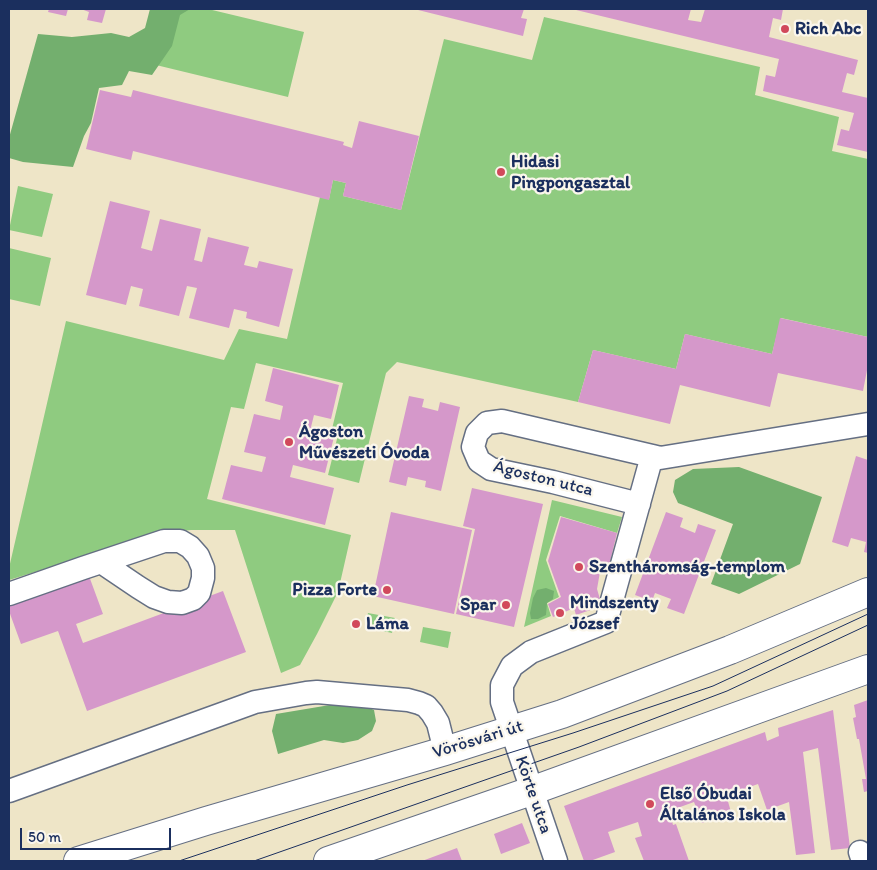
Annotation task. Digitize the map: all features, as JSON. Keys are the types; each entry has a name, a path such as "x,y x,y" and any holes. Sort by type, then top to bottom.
{"main road":[{"name":"Vörösvári út","path":"78,861 562,714 730,650 868,592"},
{"path":"328,861 531,791 868,669"}],"street":[{"name":"Ágoston utca","path":"639,504 491,469 479,461 473,447 476,433 487,423 502,421 660,458 868,424"},
{"path":"512,729 502,702 501,693 508,672 519,659 531,652 606,622 652,456"},
{"path":"9,594 101,562"},
{"path":"9,790 255,702 317,692 419,702 426,706 438,724 445,751"},
{"name":"Körte utca","path":"512,729 531,791 556,861"}],"green space":[{"path":"150,9 190,9 180,15 172,46 152,75 129,71 122,85 99,88 91,123 84,136 73,167 23,162 9,158 9,138 38,34 72,37 111,33 129,37 145,28"},
{"path":"170,9 208,9 304,32 288,97 156,65"},
{"path":"544,17 760,67 755,95 839,117 832,151 868,159 868,337 781,318 772,354 685,334 676,369 593,350 578,402 397,362 386,373 359,483 328,475 339,431 332,429 343,383 256,363 244,409 231,407 207,499 351,535 338,592 317,634 300,665 281,673 235,530 191,530 162,533 9,580 9,568 66,321 224,360 239,329 287,339 320,197 329,199 333,180 346,183 343,196 401,210 444,39 532,60"},
{"path":"18,186 53,194 42,237 9,230"},
{"path":"9,248 51,258 40,306 9,299"},
{"path":"739,467 822,497 800,564 739,594 711,584 733,524 678,503 673,492 675,480 693,469"},
{"path":"552,500 622,517 617,533 560,516 546,560 559,597 547,603 551,616 524,627"},
{"path":"546,588 554,591 553,599 547,603 546,615 538,619 531,619 530,613 533,598 537,590"},
{"path":"368,613 395,618 392,633 365,627"},
{"path":"423,627 451,632 448,648 420,642"},
{"path":"342,703 360,704 374,710 376,721 372,731 358,740 343,743 324,740 278,754 272,731 276,714"}],"building":[{"path":"49,9 68,9 66,16 48,12"},
{"path":"81,9 106,9 102,23 87,20 89,12"},
{"path":"414,9 524,9 521,18 527,19 523,36"},
{"path":"572,9 691,9 688,20 701,22 705,9 783,9 781,20 773,18 769,37 858,60 854,75 847,73 842,92 868,98 868,152 837,145 841,129 849,131 854,113 763,91 766,75 775,77 779,59"},
{"path":"100,90 131,97 133,90 344,142 343,145 352,148 359,121 419,136 401,210 343,196 346,183 333,180 329,200 133,151 131,160 86,149"},
{"path":"110,201 150,211 141,248 152,251 160,219 201,229 194,260 202,262 208,237 249,247 244,265 257,268 259,261 293,269 279,327 246,318 247,312 234,309 229,328 189,318 197,288 187,286 179,316 139,306 143,289 131,286 126,305 86,295"},
{"path":"780,318 868,337 868,365 863,391 778,373 770,407 680,385 670,424 578,402 593,350 676,369 685,334 772,354"},
{"name":"Ágoston Művészeti Óvoda","path":"273,368 339,385 331,419 314,415 311,427 335,433 325,473 293,465 290,477 334,488 325,525 222,499 231,465 262,472 266,457 244,452 254,414 280,420 283,406 265,401"},
{"path":"409,396 424,399 422,407 438,411 440,402 460,407 441,491 425,487 426,481 408,477 406,486 389,482"},
{"path":"856,456 868,460 868,553 864,552 866,542 851,538 848,547 832,542"},
{"path":"472,488 543,504 514,627 456,614 475,529 463,526"},
{"path":"391,512 472,530 454,614 373,596"},
{"path":"666,512 683,518 680,527 695,533 698,524 716,530 684,614 667,608 671,599 655,593 652,601 635,595"},
{"name":"Szentháromság-templom","path":"561,517 617,533 607,574 600,572 597,589 602,606 576,615 574,608 553,617 548,604 561,597 548,561"},
{"path":"89,576 103,614 76,624 83,643 223,591 246,652 87,711 58,631 21,644 9,611 9,605"},
{"path":"868,700 868,791 864,792 862,779 866,779 853,718 856,717 854,705"},
{"path":"833,710 850,848 831,850 818,748 803,752 815,853 796,855 789,802 767,810 758,784 741,790 739,786 725,791 731,812 702,823 694,802 669,811 673,825 676,824 689,861 644,861 635,838 642,836 638,822 608,832 615,852 590,861 584,861 564,806 765,732 767,741 779,736 778,728"},
{"path":"522,823 530,843 501,854 494,834"},
{"path":"457,848 462,861 422,861"}],"tram line":[{"path":"179,861 713,686 868,614"},
{"path":"254,861 579,747 727,691 868,625"}],"place":[{"name":"Rich Abc","path":"785,29"},
{"name":"Hidasi Pingpongasztal","path":"501,172"},
{"name":"Ágoston Művészeti Óvoda","path":"289,442"},
{"name":"Szentháromság-templom","path":"579,567"},
{"name":"Pizza Forte","path":"387,590"},
{"name":"Spar","path":"506,605"},
{"name":"Mindszenty József","path":"560,613"},
{"name":"Láma","path":"356,624"},
{"name":"Első Óbudai Általános Iskola","path":"650,804"}]}
